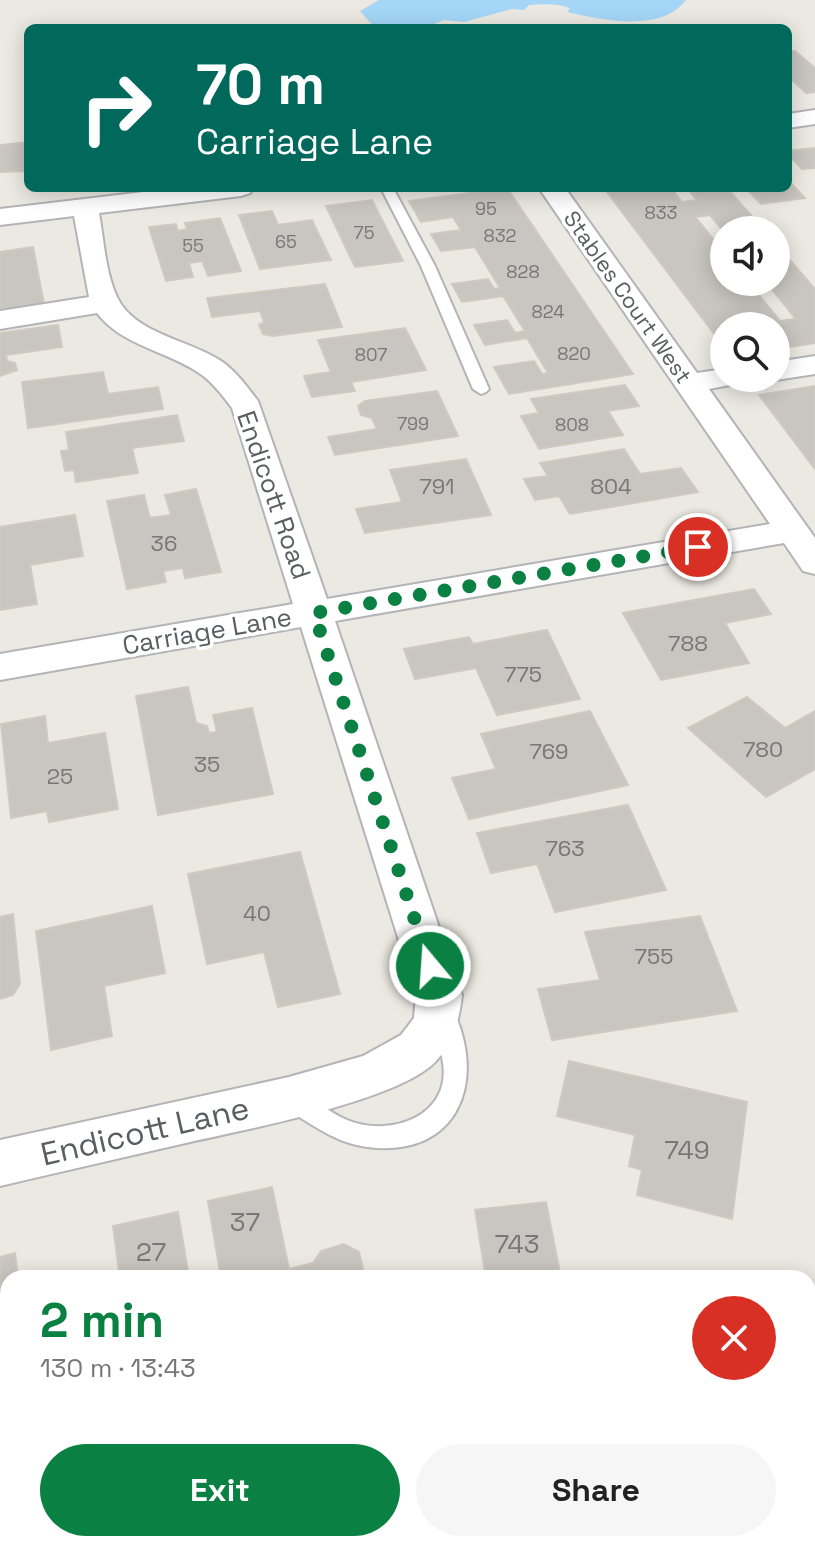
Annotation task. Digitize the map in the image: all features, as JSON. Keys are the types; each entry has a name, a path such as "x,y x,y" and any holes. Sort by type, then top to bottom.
{"street":[{"path":"792,120 815,117"},
{"path":"0,217 208,192"},
{"name":"Stables Court West","path":"555,192 815,563"},
{"path":"0,320 105,303 85,207"},
{"name":"Endicott Road","path":"105,303 118,318 152,339 210,366 231,386 247,408 439,995"},
{"path":"790,369 815,365"},
{"path":"688,383 710,380"},
{"name":"Carriage Lane","path":"0,667 792,531"},
{"name":"Endicott Lane","path":"0,1163 289,1098 374,1074 418,1049 436,1023 439,995"}],"lane":[{"path":"389,192 428,266 481,389"},
{"path":"289,1098 349,1132 372,1137 404,1136 428,1125 447,1110 457,1079 439,995"}],"water":[{"path":"379,0 686,0 662,17 630,21 567,12 570,8 545,4 529,5 524,10 512,9 464,22 444,20 434,24 371,24 360,11"}],"building":[{"path":"792,51 815,68 815,92 806,93 792,80"},
{"path":"24,142 24,171 0,172 0,145"},
{"path":"815,148 815,168 802,169 792,158 792,151"},
{"path":"792,184 805,198 761,204 750,192 792,192"},
{"path":"477,192 510,192 633,374 509,394 494,367 534,361 542,374 548,373 527,338 485,345 474,325 507,320 515,333 525,331 503,296 462,302 452,284 488,279 494,289 500,288 475,247 441,251 431,234 461,230 453,217 421,222 409,201"},
{"path":"607,192 674,192 682,202 697,200 690,192 731,192 752,216 695,217 710,235 710,296 760,296 773,312 710,312 710,328"},
{"path":"372,200 403,261 355,267 326,206"},
{"path":"272,211 278,225 312,220 331,260 260,269 239,215"},
{"path":"220,218 241,271 208,276 202,261 189,263 193,277 166,281 149,227 176,224 178,231 187,229 185,223"},
{"path":"33,247 44,304 0,310 0,252"},
{"path":"790,260 815,289 815,343 790,347 790,320 796,319 777,296 790,296"},
{"path":"325,284 342,327 273,336 263,334 259,325 264,322 260,311 212,317 207,298"},
{"path":"58,325 62,347 6,355 7,361 15,363 17,370 0,376 0,333"},
{"path":"405,328 426,370 351,382 355,391 312,397 304,376 331,372 318,340"},
{"path":"103,372 108,394 158,387 163,409 28,428 22,382"},
{"path":"625,385 639,406 608,411 623,435 539,449 521,416 539,413 531,399"},
{"path":"815,386 815,469 759,395"},
{"path":"437,391 458,436 335,455 328,437 377,429 372,418 361,415 358,406 365,401"},
{"path":"177,415 184,441 132,448 138,473 76,482 74,470 65,471 61,451 69,450 66,432"},
{"path":"624,449 640,474 681,468 698,492 570,514 559,496 535,500 524,479 548,476 540,463"},
{"path":"466,459 491,515 365,533 356,509 402,502 390,470"},
{"path":"196,489 221,572 185,578 183,568 163,571 166,582 127,589 107,501 144,495 150,518 171,515 165,495"},
{"path":"75,515 83,556 30,565 37,604 0,610 0,527"},
{"path":"754,589 771,614 725,623 749,663 661,680 623,613"},
{"path":"547,630 580,699 497,715 476,668 415,679 404,649 469,637 473,644"},
{"path":"188,687 196,723 207,726 209,733 217,732 213,715 252,708 273,794 158,815 136,696"},
{"path":"747,697 785,728 815,711 815,769 766,797 688,728"},
{"path":"590,711 628,785 469,819 452,778 496,769 481,734"},
{"path":"45,716 48,743 105,733 118,809 49,822 47,811 11,818 1,724"},
{"path":"628,805 666,890 555,912 537,864 491,873 477,833"},
{"path":"300,852 340,994 278,1007 264,952 207,964 188,874"},
{"path":"152,906 165,973 104,986 112,1036 51,1050 36,931"},
{"path":"13,914 20,984 13,995 0,999 0,917"},
{"path":"700,916 737,1011 552,1040 538,989 600,980 585,932"},
{"path":"569,1061 747,1102 732,1219 637,1195 642,1170 629,1166 635,1135 557,1116"},
{"path":"272,1187 289,1269 313,1263 321,1251 344,1244 359,1252 363,1270 220,1270 208,1201"},
{"path":"546,1202 559,1270 485,1270 475,1210"},
{"path":"178,1212 188,1270 119,1270 113,1226"},
{"path":"15,1253 17,1270 0,1270 0,1257"}],"route":[{"path":"430,966 314,613 698,547"}]}
